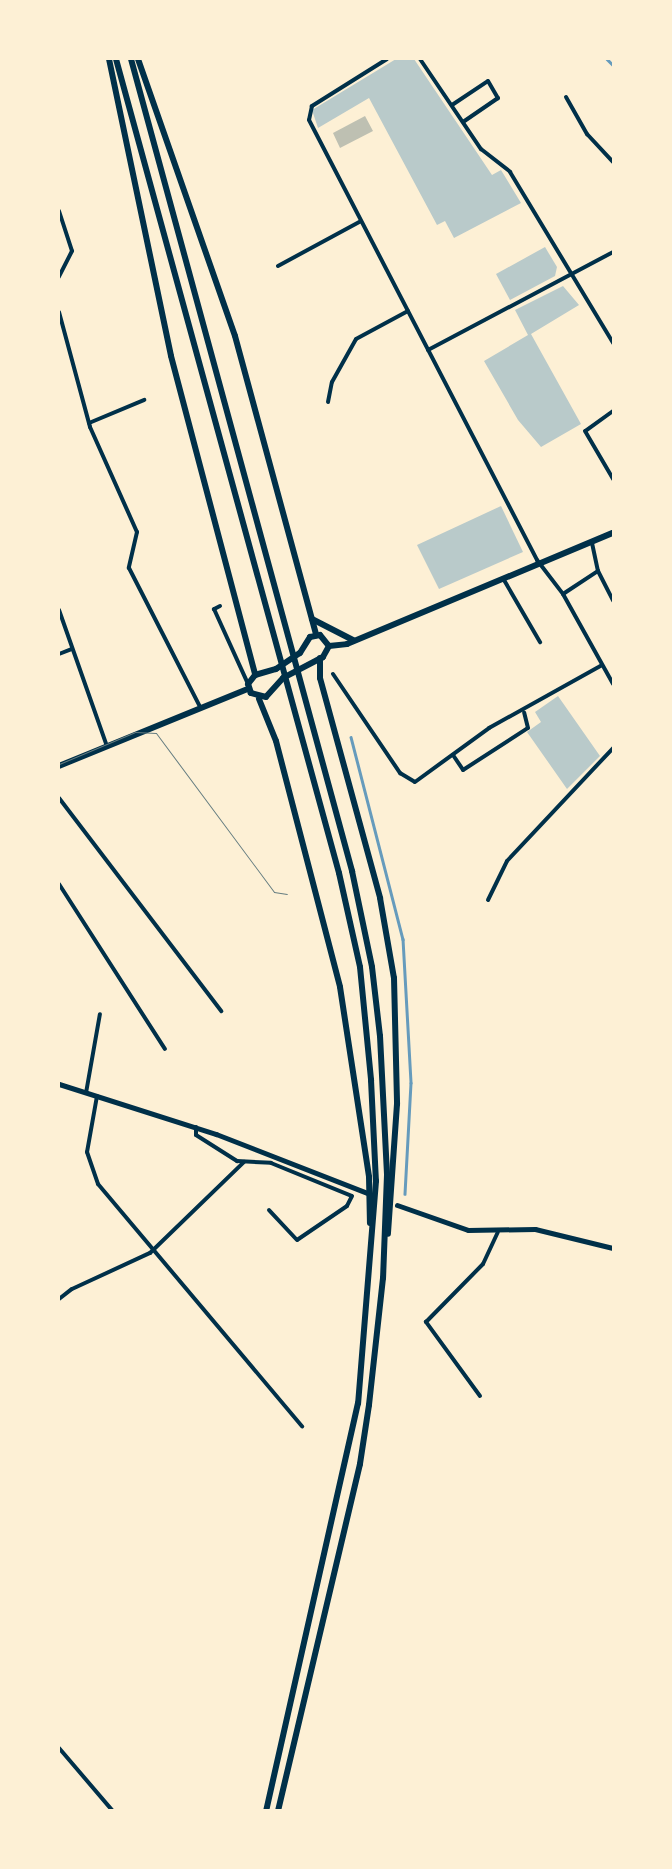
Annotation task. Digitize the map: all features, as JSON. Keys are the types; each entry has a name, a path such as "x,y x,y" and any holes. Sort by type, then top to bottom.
{"main road":[{"path":"109,59 171,356 255,675"},
{"path":"116,59 284,669 360,967 373,1105 372,1266 348,1460 266,1810"},
{"path":"131,59 242,473 352,871 372,966 385,1106 384,1265"},
{"path":"138,59 235,336 316,635 329,646"},
{"path":"259,699 307,662 320,658 329,646 353,640 504,580 613,533"},
{"path":"312,619 353,640"},
{"path":"59,766 248,687 255,675 276,669 316,635"},
{"path":"278,1810 360,1464 392,1209 397,1104 394,978 380,898 320,678 320,658"},
{"path":"248,687 259,699 276,741 340,987 370,1177 372,1266"}],"street":[{"path":"376,59 379,64"},
{"path":"387,59 308,109 312,126 540,564 563,594 613,684"},
{"path":"420,59 487,156 510,172 570,275 613,343"},
{"path":"452,105 488,81 498,98 464,122"},
{"path":"566,96 587,134 613,162"},
{"path":"59,212 72,251 59,276"},
{"path":"278,266 361,221"},
{"path":"428,350 613,252"},
{"path":"328,402 332,382 356,339 408,311"},
{"path":"59,312 89,422 137,532 129,568 200,707"},
{"path":"89,422 144,400"},
{"path":"613,412 586,431 613,479"},
{"path":"592,543 598,571 613,600"},
{"path":"563,594 598,571"},
{"path":"504,580 540,642"},
{"path":"220,606 214,609 248,687"},
{"path":"59,610 107,746"},
{"path":"59,654 72,649"},
{"path":"333,674 405,780 415,782 489,728 524,712 602,665"},
{"path":"453,756 463,770 528,728 524,712"},
{"path":"488,900 507,862 613,748"},
{"path":"59,798 221,1011"},
{"path":"59,884 165,1049"},
{"path":"86,1093 100,1014"},
{"path":"59,1084 196,1128 367,1193"},
{"path":"97,1096 89,1166 98,1184 302,1426"},
{"path":"196,1128 196,1135 244,1162 271,1163 352,1196 347,1206 297,1240 269,1210"},
{"path":"59,1299 153,1250 244,1162"},
{"path":"397,1205 452,1226 498,1232 535,1229 613,1248"},
{"path":"480,1396 426,1322 482,1264 498,1232"},
{"path":"59,1748 112,1810"}],"shaded area":[{"path":"396,59 414,59 492,175 501,170 521,203 454,238 445,221 437,225 369,98 318,128 312,110"},
{"path":"545,247 557,267 555,276 510,300 496,274"},
{"path":"563,286 579,305 531,334 581,424 541,447 518,420 484,361 528,335 515,310"},
{"path":"501,506 523,552 439,589 417,545"},
{"path":"558,696 600,756 567,789 527,732 541,722 535,712"}],"building":[{"path":"365,116 373,131 340,148 333,133"}],"waterway":[{"path":"607,59 613,65"},
{"path":"351,737 403,939 411,1083 405,1194"}],"tram line":[{"path":"59,764 135,732 156,733 274,892 287,894"}]}
